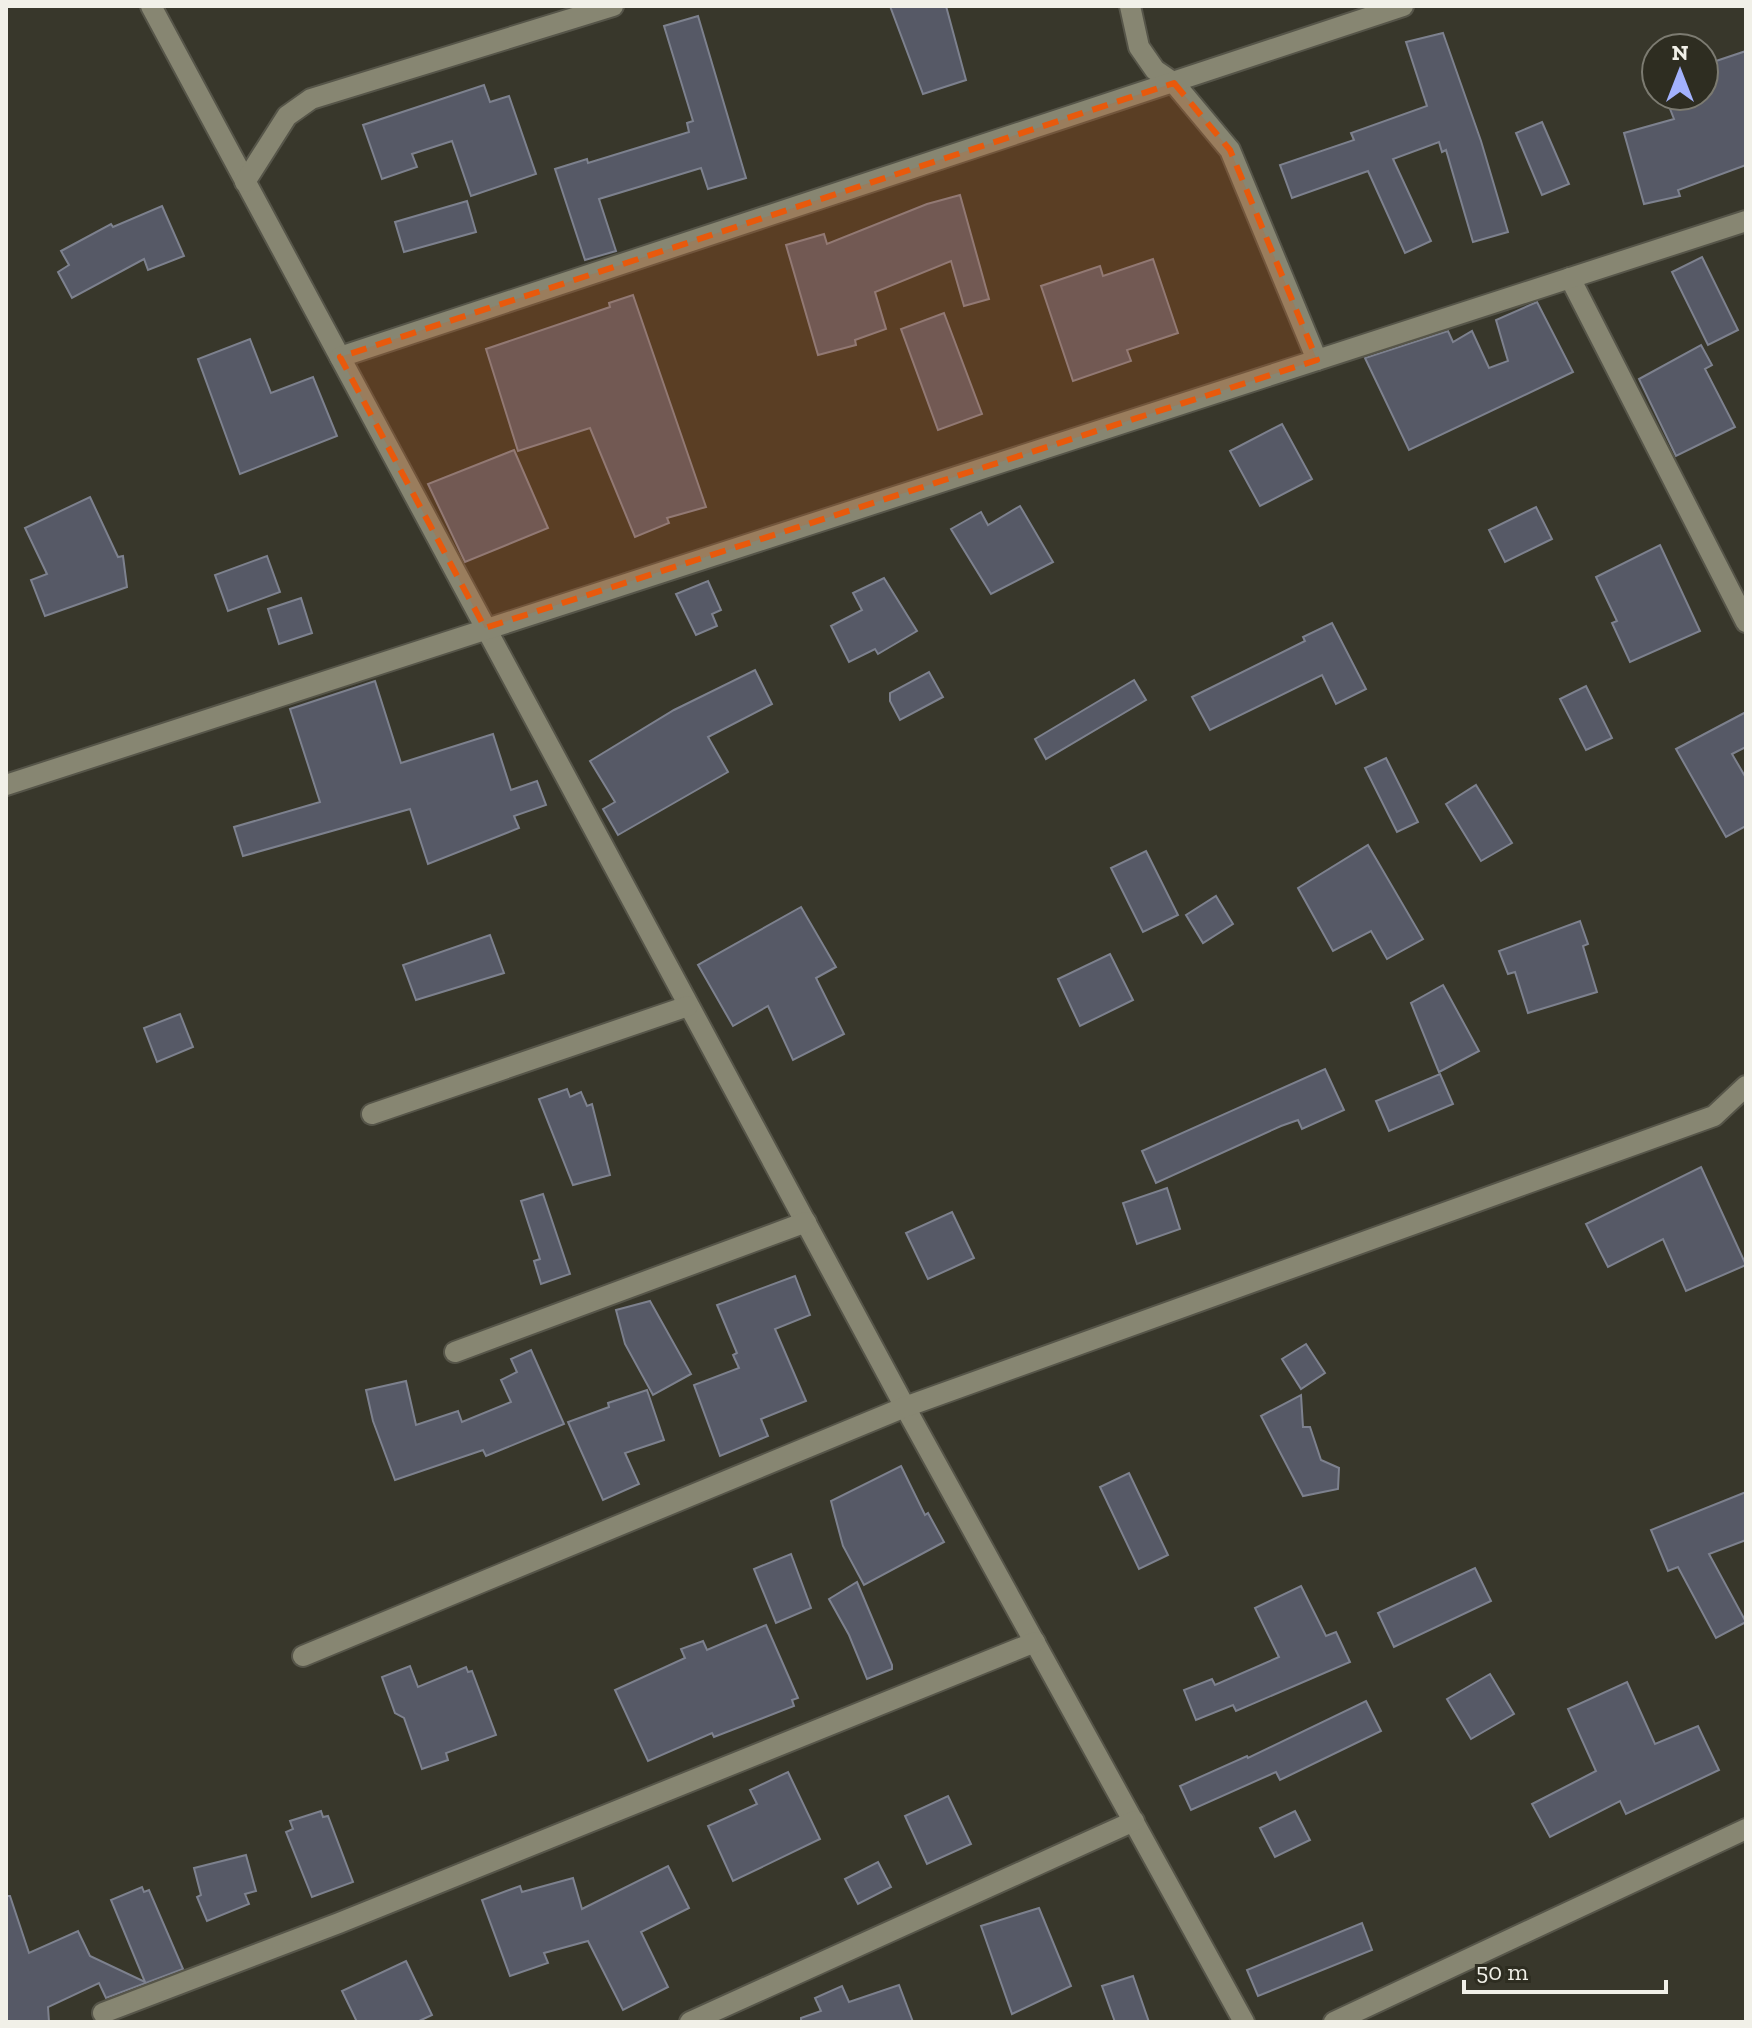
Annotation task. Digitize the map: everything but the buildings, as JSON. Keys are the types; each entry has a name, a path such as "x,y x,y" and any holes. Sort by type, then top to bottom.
{"street":[{"path":"151,6 905,1407 1244,2022"},
{"path":"245,182 287,116 311,99 613,6"},
{"path":"1130,6 1139,47 1155,70 1174,83 1230,150 1317,360"},
{"path":"340,357 1403,6"},
{"path":"9,777 485,628 1746,221"},
{"path":"1570,278 1746,622"},
{"path":"372,1114 688,1006"},
{"path":"303,1656 905,1407 1714,1116 1746,1086"},
{"path":"455,1352 806,1222"},
{"path":"103,2013 339,1923 1035,1642"},
{"path":"690,2022 1134,1821"},
{"path":"1334,2022 1746,1829"}],"highlighted area":[{"path":"1174,83 1230,150 1317,360 485,628 340,357"}]}
